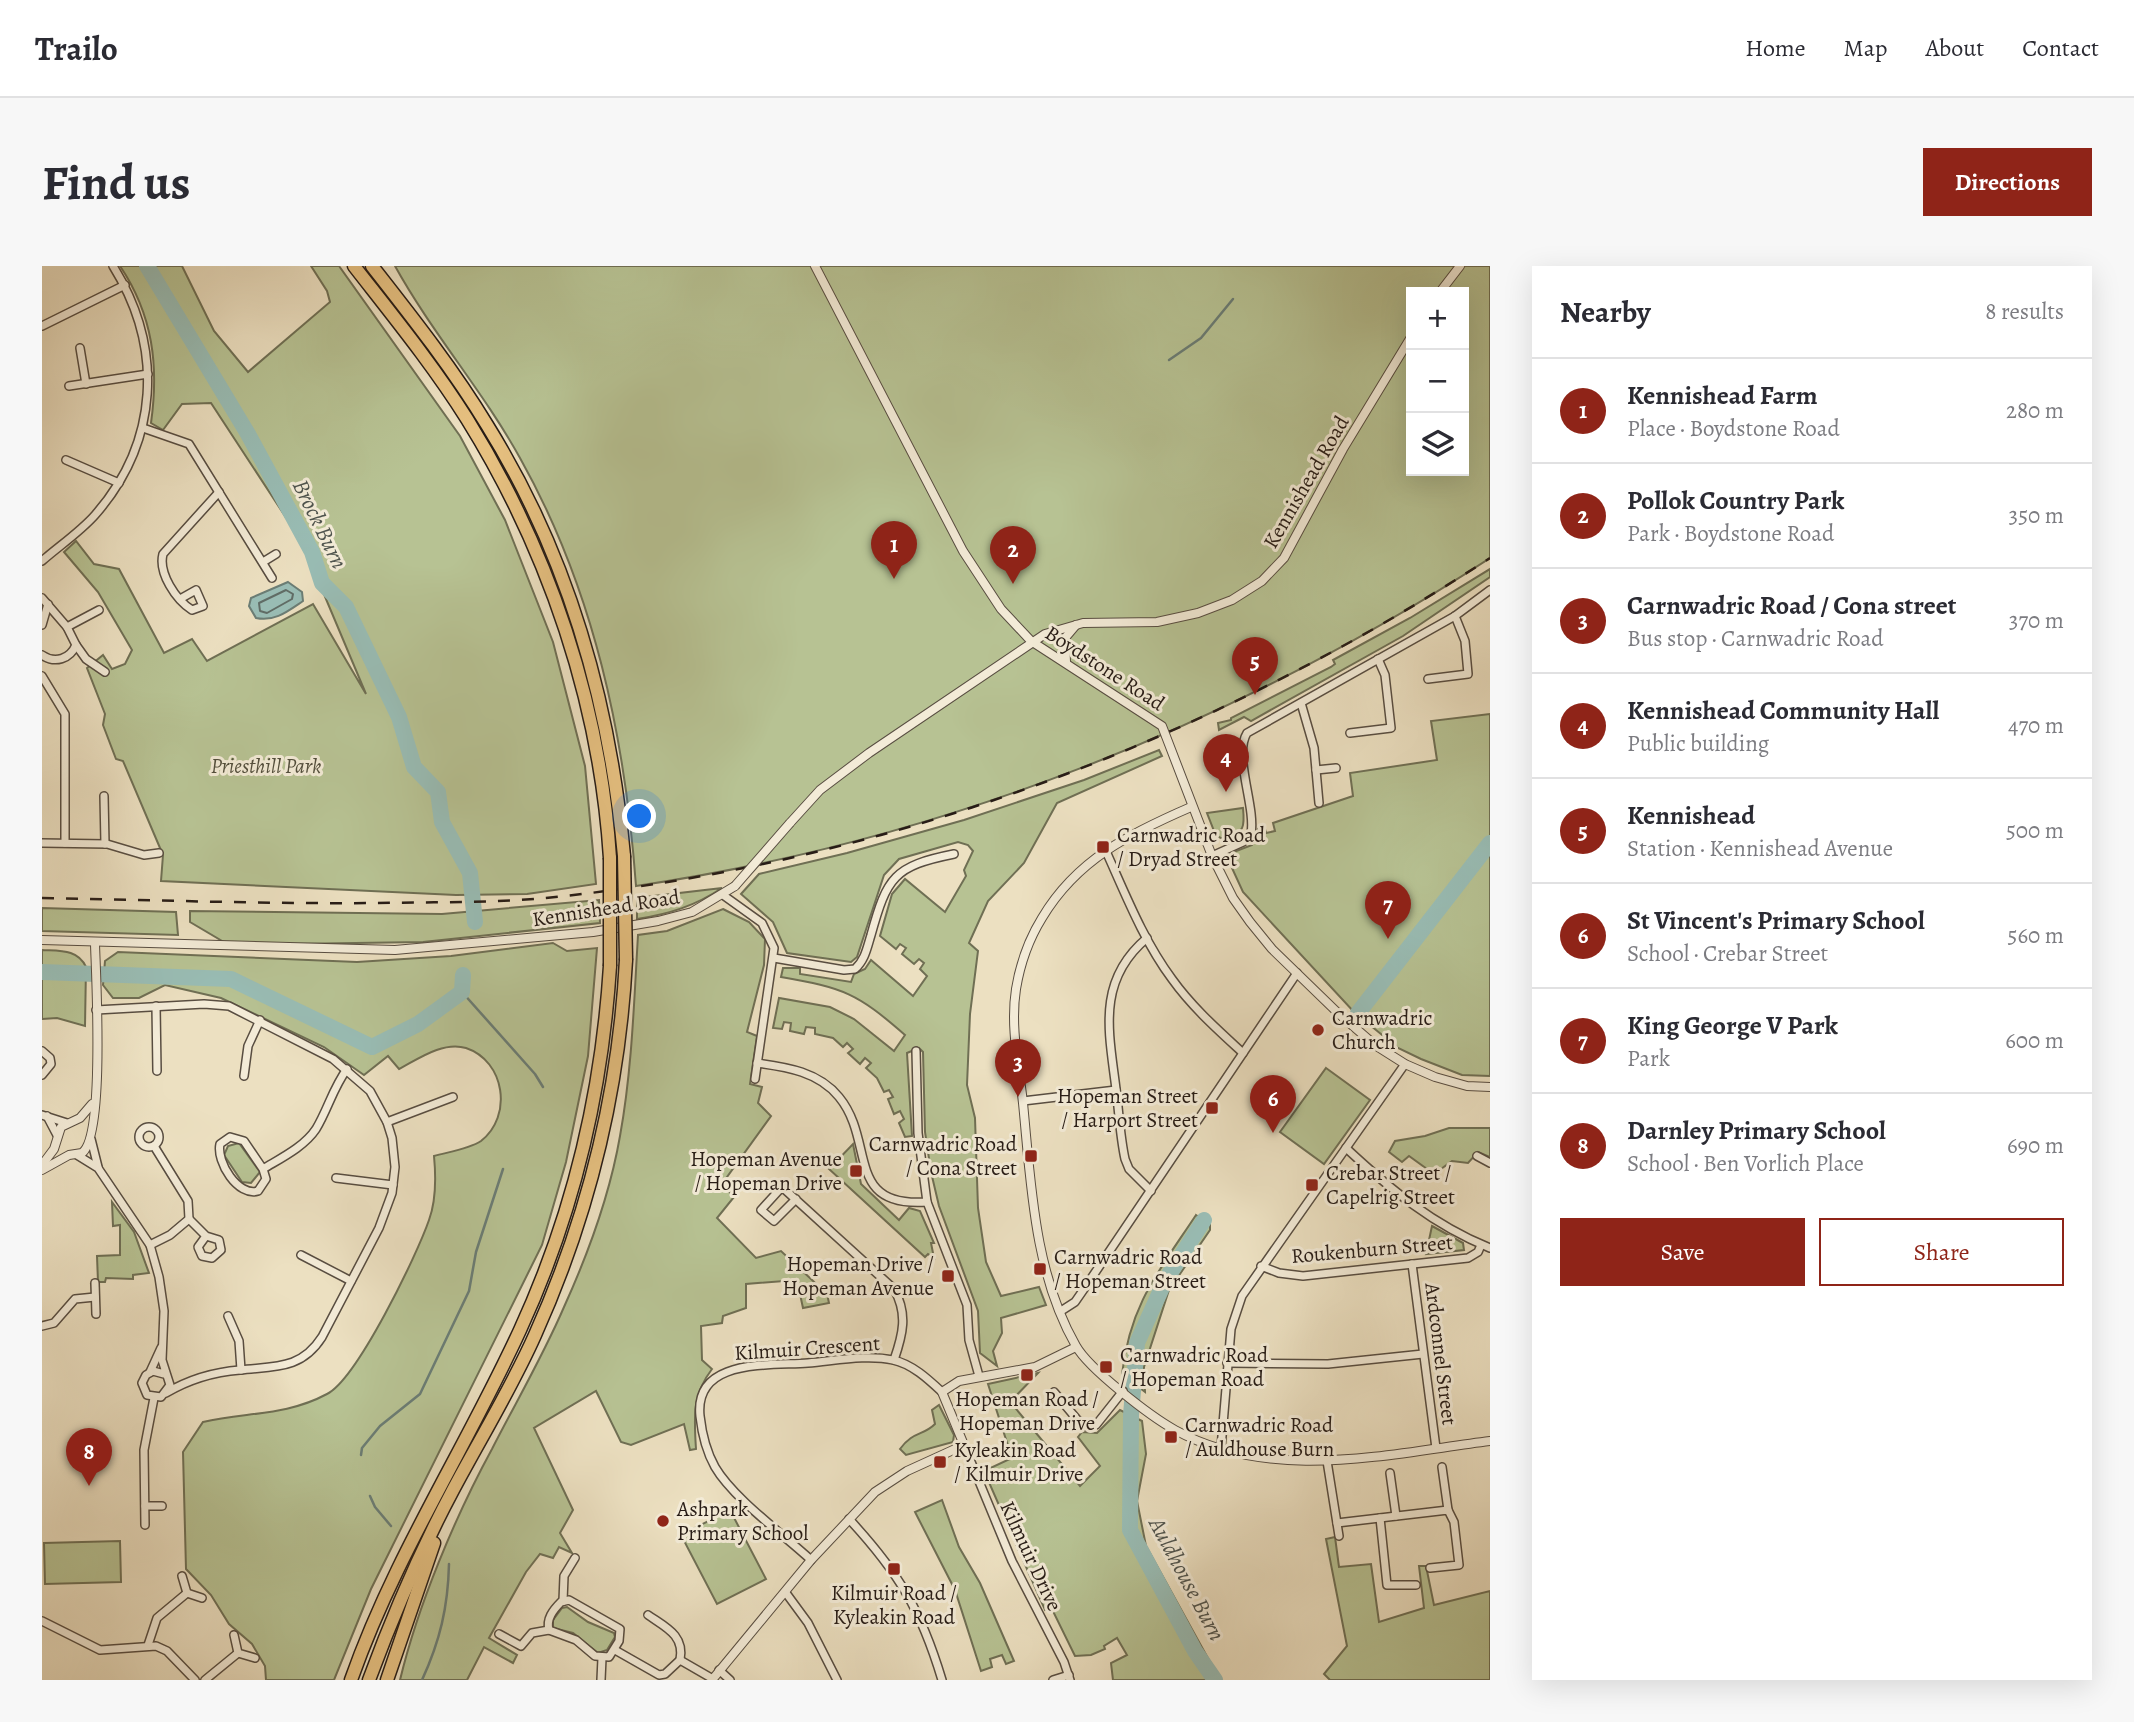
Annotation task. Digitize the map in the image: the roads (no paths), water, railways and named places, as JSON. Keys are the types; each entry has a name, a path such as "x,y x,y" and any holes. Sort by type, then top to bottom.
{"highway":[{"path":"351,1680 406,1547 491,1388 548,1264 572,1192 591,1113 602,1051 610,966 610,858 604,794 591,724 573,653 544,570 516,507 468,421 425,357 354,266"},
{"path":"369,1680 399,1603 453,1490 534,1338 586,1204 603,1141 616,1072 626,960 624,856 615,779 589,654 549,544 489,426 443,358 372,266"},
{"path":"387,1680 453,1490"}],"street":[{"path":"42,561 93,517 119,483 135,455 143,428 148,374 146,344 125,285 113,266"},
{"name":"Boydstone Road","path":"815,266 974,570 1001,609 1031,641 1162,726 1212,856 1238,906 1272,949 1339,1014 1405,1064 1445,1080 1490,1087"},
{"path":"1444,287 1460,266"},
{"path":"42,326 125,285"},
{"name":"Kennishead Road","path":"42,940 355,951 421,948 639,925 692,912 735,886 790,823 834,779 1031,641 1057,628 1137,624 1189,615 1232,600 1262,581 1283,558 1343,449 1406,345"},
{"path":"80,348 86,384"},
{"path":"69,386 148,374"},
{"path":"143,428 189,444 272,578"},
{"path":"66,460 119,483"},
{"path":"180,599 164,575 161,564 163,554 219,492"},
{"path":"263,562 275,554"},
{"path":"1212,856 1243,842 1251,834 1244,740 1254,728 1455,616 1490,590"},
{"path":"42,625 45,601"},
{"path":"45,601 67,627 86,659 105,672"},
{"path":"67,627 99,610"},
{"path":"1428,679 1468,674 1465,641 1455,616"},
{"path":"1066,662 1065,638 1076,625"},
{"path":"42,655 49,660 59,660 66,657 76,645"},
{"path":"1350,733 1391,728 1385,675 1378,659"},
{"path":"42,676 65,715 65,843"},
{"path":"1301,703 1309,726 1319,803"},
{"path":"1316,771 1336,768"},
{"path":"104,796 105,844"},
{"path":"1191,807 1105,849 1076,872 1057,894 1041,920 1021,967 1016,991 1015,1020 1036,1223 1046,1266 1076,1348 1115,1385 1177,1431 1221,1448 1278,1460 1327,1461 1490,1441"},
{"path":"42,843 105,844 144,855 159,853"},
{"path":"1105,849 1147,938 1179,989 1243,1053"},
{"path":"774,958 844,970 855,969 865,955 880,902 888,885 913,863 954,854"},
{"path":"723,895 762,923 774,948 755,1079"},
{"path":"1147,938 1128,959 1110,1003 1107,1022 1125,1159 1129,1169 1151,1191"},
{"path":"42,1168 87,1150 91,1136 98,1077 95,943"},
{"path":"1061,1311 1080,1295 1297,973"},
{"path":"96,1010 215,1004 238,1009 347,1069 370,1091 387,1122 394,1152 393,1185 385,1215 312,1351 285,1366 241,1370 185,1382 154,1398 147,1395 142,1387 161,1348"},
{"path":"156,1006 157,1071"},
{"path":"244,1076 248,1046 260,1020"},
{"path":"42,1051 50,1058 51,1064 42,1075"},
{"path":"916,1051 918,1133 927,1202 967,1306 969,1340 979,1376"},
{"path":"757,1063 790,1067 817,1079 839,1096 854,1120 867,1177 875,1189 891,1200 903,1204 927,1202"},
{"path":"1221,1448 1231,1329 1239,1304 1261,1266 1405,1064"},
{"path":"263,1169 311,1136 347,1069"},
{"path":"1023,1101 1116,1090"},
{"path":"387,1122 453,1097"},
{"path":"42,1168 57,1137 71,1122 85,1114 94,1102"},
{"path":"44,1115 84,1125 91,1136 98,1168 149,1245 159,1277 164,1311 161,1348 170,1385 166,1393"},
{"path":"44,1115 63,1152 98,1168"},
{"path":"230,1137 244,1141 263,1169 266,1179 263,1187 254,1193 244,1192 220,1158 220,1144 230,1137"},
{"path":"154,1146 188,1201 189,1219 206,1236"},
{"path":"1346,1148 1405,1201 1433,1220 1490,1248"},
{"path":"1477,1156 1490,1163"},
{"path":"337,1178 393,1185"},
{"path":"796,1199 774,1221 761,1210 782,1187 796,1199 894,1289 902,1304 904,1317 902,1335 894,1360"},
{"path":"149,1245 170,1235 189,1219"},
{"name":"Roukenburn Street","path":"1261,1266 1279,1273 1303,1276 1468,1258 1478,1252 1481,1245"},
{"path":"300,1255 351,1281"},
{"name":"Ardconnel Street","path":"1412,1264 1436,1448"},
{"path":"95,1283 96,1314"},
{"path":"42,1326 54,1323 75,1299 95,1297"},
{"path":"228,1316 239,1341 241,1370"},
{"path":"942,1392 959,1381 1035,1367 1076,1348"},
{"path":"1227,1363 1328,1364 1423,1354"},
{"name":"Kilmuir Crescent","path":"811,1560 733,1489 716,1468 702,1433 699,1408 704,1391 713,1376 735,1368 847,1360 894,1360 926,1377 942,1392 964,1445"},
{"path":"150,1372 185,1382"},
{"path":"1054,1392 1088,1427 1096,1425 1123,1391"},
{"path":"145,1525 144,1450 154,1398"},
{"path":"1053,1408 1062,1400"},
{"path":"680,1660 712,1679 811,1560 892,1478 964,1445"},
{"name":"Kilmuir Drive","path":"964,1445 1012,1561 1070,1678"},
{"path":"1327,1461 1339,1536"},
{"path":"1430,1568 1459,1565 1443,1467"},
{"path":"1390,1473 1396,1516"},
{"path":"145,1506 162,1506"},
{"path":"1337,1523 1448,1510"},
{"path":"1380,1518 1387,1585 1416,1585"},
{"path":"849,1519 884,1557 917,1610 925,1625 942,1680"},
{"path":"549,1630 549,1619 563,1601 564,1576 575,1558"},
{"path":"182,1576 187,1593"},
{"path":"187,1593 202,1598"},
{"path":"148,1645 157,1618 187,1593"},
{"path":"786,1593 808,1623 837,1680"},
{"path":"499,1634 521,1646 532,1633 549,1630 576,1640 593,1655 609,1657 621,1637 619,1627 592,1616 573,1602 563,1601"},
{"path":"615,1650 659,1675 666,1674 680,1660 682,1647 677,1636 648,1615"},
{"path":"42,1621 100,1650 148,1645 167,1651 195,1680"},
{"path":"234,1635 238,1653"},
{"path":"238,1653 254,1658"},
{"path":"205,1680 238,1653"},
{"path":"601,1680 602,1658"},
{"path":"719,1670 730,1680"},
{"path":"1053,1680 1070,1678"}],"water":[{"path":"288,582 302,592 303,601 275,617 256,618 249,606 251,598"}],"waterway":[{"name":"Brock Burn","path":"147,266 248,434 312,552 322,583 346,607 399,717 414,767 438,792 442,822 470,873 475,922"},
{"path":"1169,360 1201,338 1233,299"},
{"name":"Auldhouse Burn","path":"1358,1013 1490,843"},
{"name":"Brock Burn","path":"42,972 231,979 372,1047 418,1024 462,992 463,975"},
{"path":"462,992 535,1074 543,1087"},
{"path":"361,1455 362,1448 380,1426 420,1394 469,1291 476,1252 503,1169"},
{"name":"Auldhouse Burn","path":"1204,1220 1165,1281 1137,1343 1131,1415 1130,1530 1195,1651 1215,1680"},
{"path":"370,1496 375,1507 391,1526"},
{"path":"422,1680 442,1624 449,1564"}],"railway":[{"path":"42,898 335,903 524,900 671,881 795,857 917,824 1038,785 1155,738 1270,684 1382,624 1490,558"}],"place":[{"name":"Kennishead Farm","path":"894,579"},
{"name":"Pollok Country Park","path":"1013,584"},
{"name":"Kennishead","path":"1255,695"},
{"name":"Kennishead Community Hall","path":"1226,792"},
{"name":"Carnwadric Road / Dryad Street","path":"1103,847"},
{"name":"King George V Park","path":"1388,939"},
{"name":"Carnwadric Church","path":"1318,1030"},
{"name":"Carnwadric Road / Cona street","path":"1018,1097"},
{"name":"Hopeman Street / Harport Street","path":"1212,1108"},
{"name":"St Vincent's Primary School","path":"1273,1133"},
{"name":"Carnwadric Road / Cona Street","path":"1031,1156"},
{"name":"Hopeman Avenue / Hopeman Drive","path":"856,1171"},
{"name":"Crebar Street / Capelrig Street","path":"1312,1185"},
{"name":"Carnwadric Road / Hopeman Street","path":"1040,1269"},
{"name":"Hopeman Drive / Hopeman Avenue","path":"948,1276"},
{"name":"Carnwadric Road / Hopeman Road","path":"1106,1367"},
{"name":"Hopeman Road / Hopeman Drive","path":"1027,1375"},
{"name":"Carnwadric Road / Auldhouse Burn","path":"1171,1437"},
{"name":"Kyleakin Road / Kilmuir Drive","path":"940,1462"},
{"name":"Darnley Primary School","path":"89,1486"},
{"name":"Ashpark Primary School","path":"663,1521"},
{"name":"Kilmuir Road / Kyleakin Road","path":"894,1569"}],"park label":[{"name":"Priesthill Park","path":"266,766"}]}
